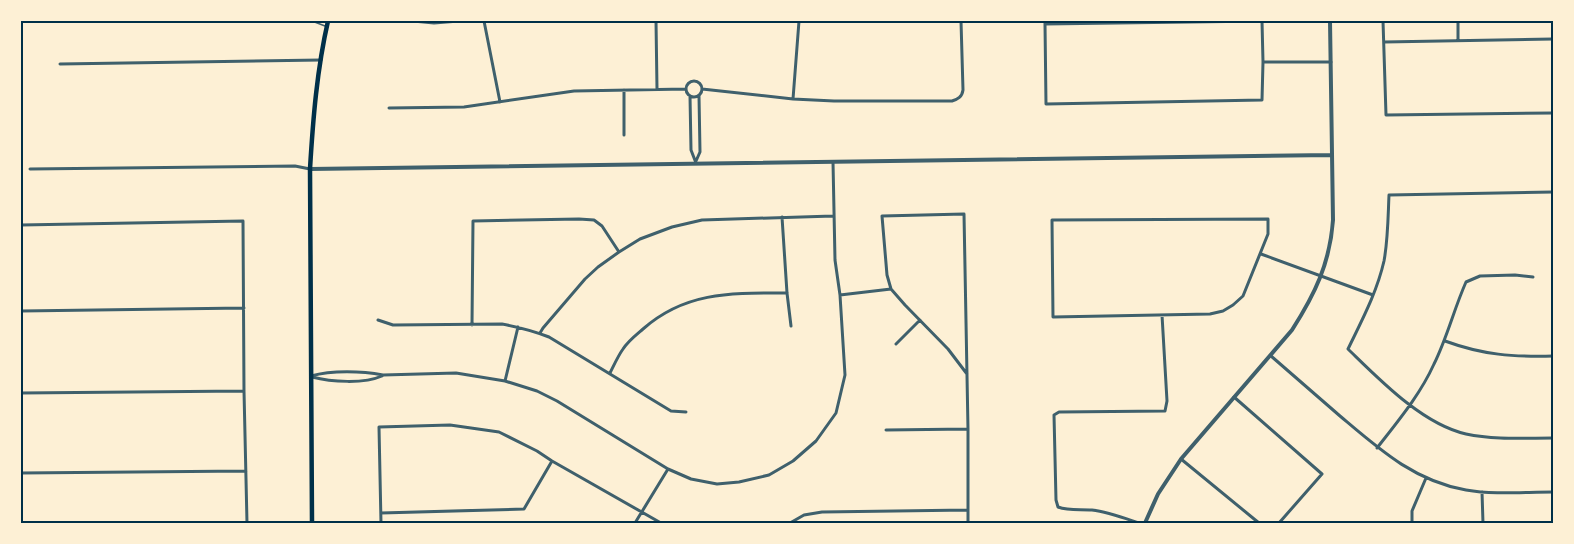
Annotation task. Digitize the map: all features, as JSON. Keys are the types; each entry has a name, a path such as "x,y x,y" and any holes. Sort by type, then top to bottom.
{"main road":[{"path":"312,523 310,169 321,60 328,23"}],"street":[{"path":"413,21 434,23 459,21"},
{"path":"484,21 500,102"},
{"path":"657,21 657,89"},
{"path":"793,99 799,21"},
{"path":"702,89 834,101 952,101 958,99 963,90 961,21"},
{"path":"1206,21 1262,21 1262,100 1046,104 1046,22 1206,21"},
{"path":"1145,523 1158,494 1181,459 1293,330 1322,275 1330,249 1332,232 1330,21"},
{"path":"1383,21 1386,115 1553,113"},
{"path":"1458,21 1458,40"},
{"path":"1384,42 1553,39"},
{"path":"60,64 321,60"},
{"path":"1263,62 1330,62"},
{"path":"686,90 689,83 695,81 702,89 699,96 700,152 696,163"},
{"path":"624,90 624,135"},
{"path":"389,108 464,107 574,91 686,90"},
{"path":"686,90 690,96 691,150 696,163"},
{"path":"690,96 699,96"},
{"path":"30,170 295,166 310,169 1332,155"},
{"path":"311,376 323,373 383,375 456,373 505,381 537,391 557,401 668,469 691,479 708,483 728,483 769,475 794,461 816,441 836,413 844,375 840,295 835,260 833,162"},
{"path":"1553,192 1389,195 1384,262 1364,317 1348,349 1411,406 1446,427 1466,434 1493,438 1553,438"},
{"path":"967,374 948,349 891,289 886,275 882,216 964,214 967,374 968,429 968,523"},
{"path":"540,333 585,279 598,267 640,239 672,227 702,220 833,216"},
{"path":"782,217 791,327"},
{"path":"1268,219 1268,234 1261,254 1243,296 1223,311 1210,314 1053,317 1052,220 1268,219"},
{"path":"472,325 473,221 594,220 602,226 619,252"},
{"path":"21,225 243,221 247,523"},
{"path":"1261,254 1373,295"},
{"path":"1377,448 1411,406 1433,367 1466,282 1480,276 1533,277"},
{"path":"840,295 891,289"},
{"path":"609,374 624,348 655,318 679,305 703,297 728,293 787,293"},
{"path":"21,310 244,308"},
{"path":"1139,523 1113,514 1091,510 1065,510 1058,507 1054,415 1059,411 1165,411 1167,401 1162,315"},
{"path":"378,320 393,325 502,324 540,333 671,411 686,412"},
{"path":"896,344 920,320"},
{"path":"505,381 518,327"},
{"path":"1444,341 1467,349 1514,357 1553,356"},
{"path":"1271,356 1377,448 1404,467 1426,478 1450,486 1482,492 1553,492"},
{"path":"311,376 324,380 372,380 383,375"},
{"path":"21,393 244,391"},
{"path":"1234,397 1322,474 1279,523"},
{"path":"381,523 379,427 450,425 499,432 537,451 661,523"},
{"path":"886,430 968,429"},
{"path":"1181,459 1258,523"},
{"path":"381,513 524,509 552,461"},
{"path":"635,523 668,469"},
{"path":"21,473 246,471"},
{"path":"1412,523 1412,511 1426,478"},
{"path":"1482,492 1483,523"},
{"path":"793,523 804,515 822,512 968,510"},
{"path":"301,523 312,523"}],"lane":[{"path":"312,21 328,23"}]}
